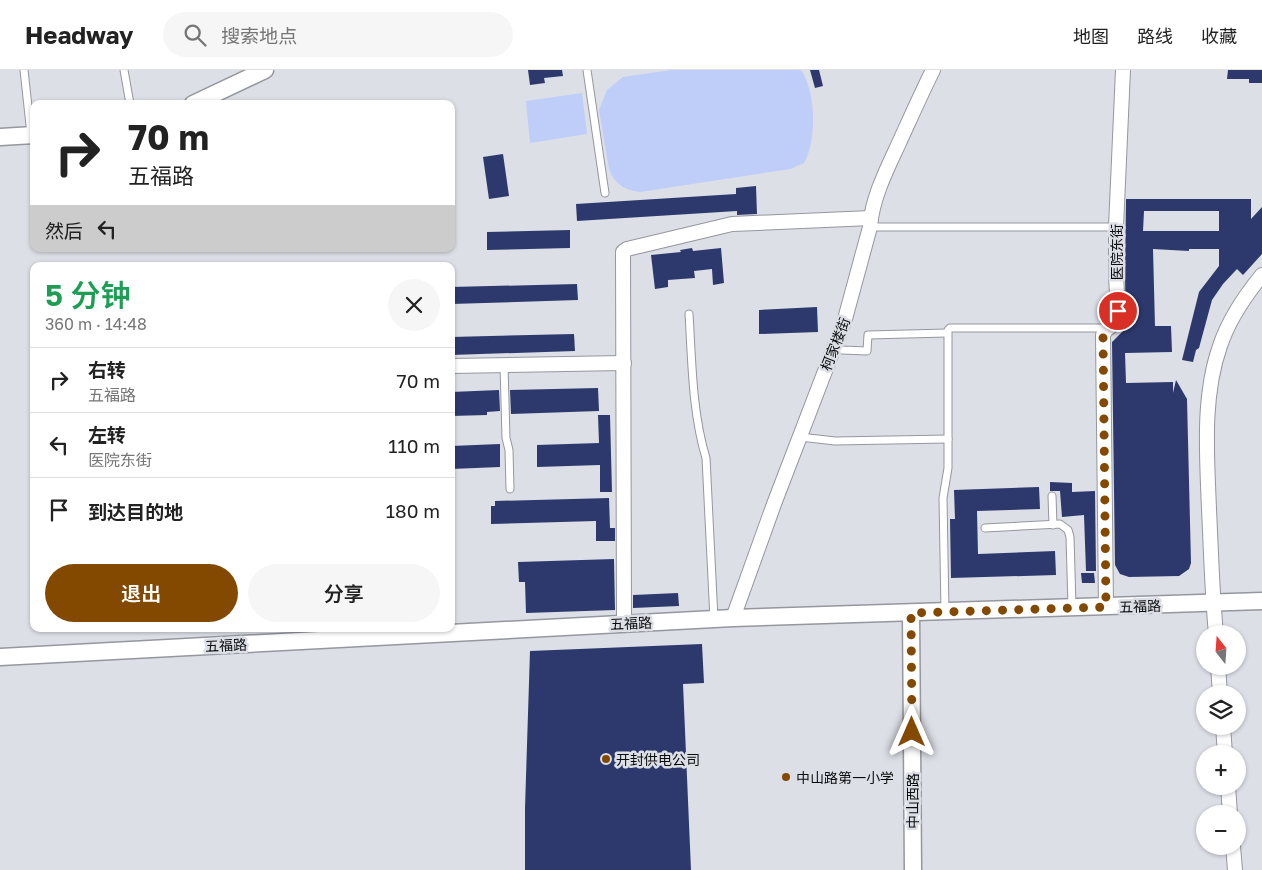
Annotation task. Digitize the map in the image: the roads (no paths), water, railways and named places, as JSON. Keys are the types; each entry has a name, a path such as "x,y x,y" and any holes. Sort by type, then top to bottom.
{"street":[{"path":"201,100 265,70"},
{"name":"柯家楼街","path":"733,618 845,320 876,197 932,70"},
{"name":"医院东街","path":"1106,607 1103,335 1117,320 1118,311 1116,226 1122,70"},
{"path":"0,137 30,136"},
{"path":"624,623 622,464 624,363 623,252 627,249 732,224 871,222"},
{"path":"1215,625 1208,464 1210,388 1220,346 1229,322 1246,294 1262,275"},
{"path":"455,366 624,363"},
{"name":"五福路","path":"0,657 733,618 1262,601"},
{"name":"中山西路","path":"911,613 913,870"},
{"path":"1234,855 1235,870"}],"lane":[{"path":"24,70 30,120"},
{"path":"124,70 129,100"},
{"path":"587,70 605,193"},
{"path":"871,222 1116,226"},
{"path":"688,314 699,431 706,458 714,619"},
{"path":"945,611 944,498 948,468 947,333 950,328 1108,328"},
{"path":"834,348 867,351 868,335 947,333"},
{"path":"504,365 506,438 509,450 510,489"},
{"path":"800,437 835,442 948,438"},
{"path":"1052,496 1053,525"},
{"path":"985,528 1060,524 1066,527 1070,537 1072,608"}],"place":[{"name":"开封供电公司","path":"606,759"},
{"name":"中山路第一小学","path":"786,777"}]}
